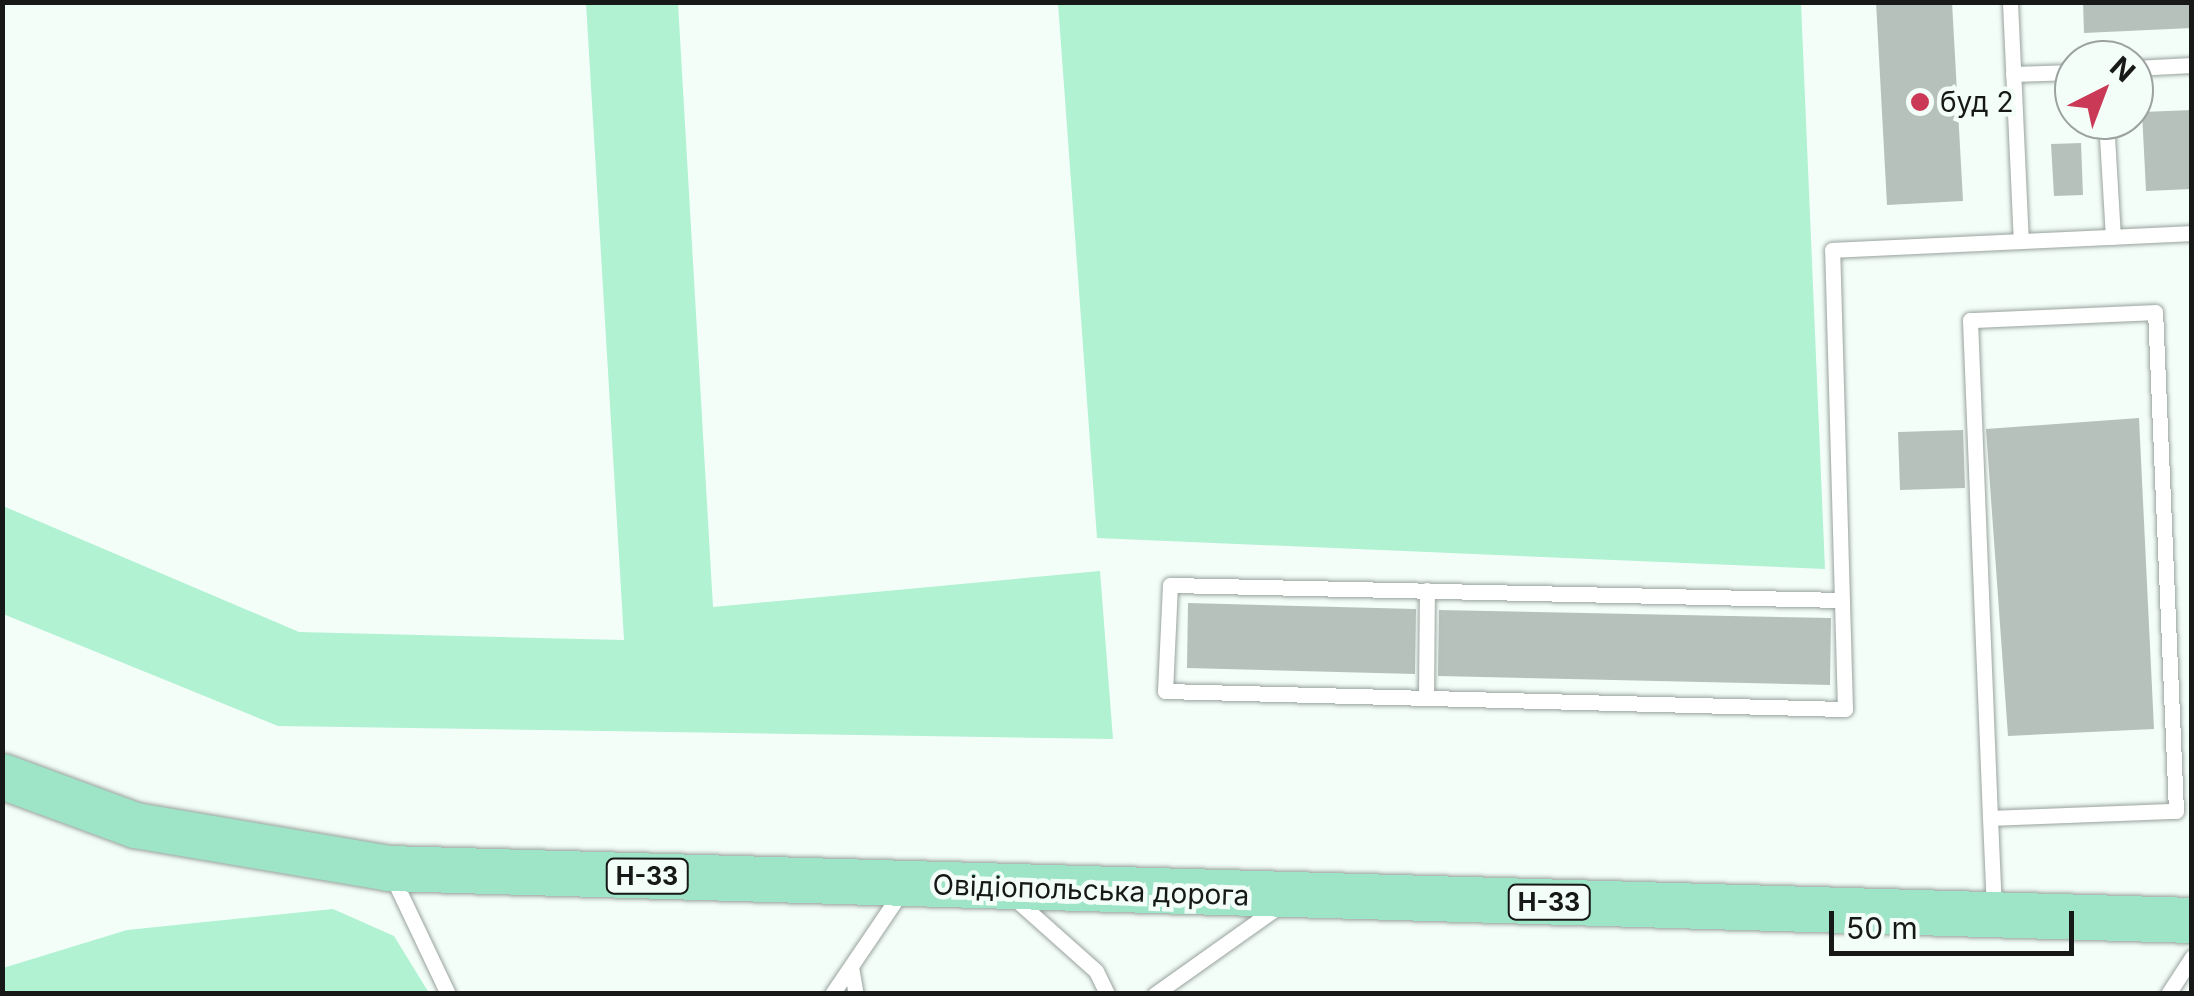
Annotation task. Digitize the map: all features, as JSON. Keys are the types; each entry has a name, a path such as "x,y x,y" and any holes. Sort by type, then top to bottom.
{"main road":[{"name":"Овідіопольська дорога","path":"2,776 135,825 388,868 2192,920"}],"lane":[{"path":"2010,2 2021,241"},
{"path":"2154,67 2192,65"},
{"path":"2013,74 2054,73"},
{"path":"2107,140 2113,237"},
{"path":"1842,600 1170,584 1166,691 1845,709 1842,600 1832,250 2192,233"},
{"path":"1990,818 2176,810 2155,312 1970,320 1990,818 1994,914"},
{"path":"1426,698 1427,590"},
{"path":"388,868 448,994"},
{"path":"832,994 906,884"},
{"path":"1002,887 1096,971 1107,994"},
{"path":"1155,994 1296,895"},
{"path":"2168,994 2192,957"},
{"path":"851,966 856,994"}],"green space":[{"path":"586,3 678,3 713,607 1100,571 1113,739 278,726 3,614 3,506 299,632 624,640"},
{"path":"1058,3 1801,3 1825,569 1097,538"},
{"path":"333,909 394,936 429,993 3,993 3,968 127,930"}],"building":[{"name":"буд 2","path":"1876,2 1952,2 1963,201 1887,205"},
{"path":"2083,2 2192,2 2192,28 2084,33"},
{"path":"2192,110 2192,189 2146,191 2143,140 2154,140 2154,112"},
{"path":"2081,143 2083,195 2054,196 2051,144"},
{"path":"2139,418 2154,729 2008,736 1986,429"},
{"path":"1963,430 1965,488 1900,490 1898,432"},
{"path":"1188,603 1416,609 1415,674 1187,668"},
{"path":"1439,610 1831,618 1830,685 1438,676"}],"place":[{"name":"буд 2","path":"1920,102"}]}
